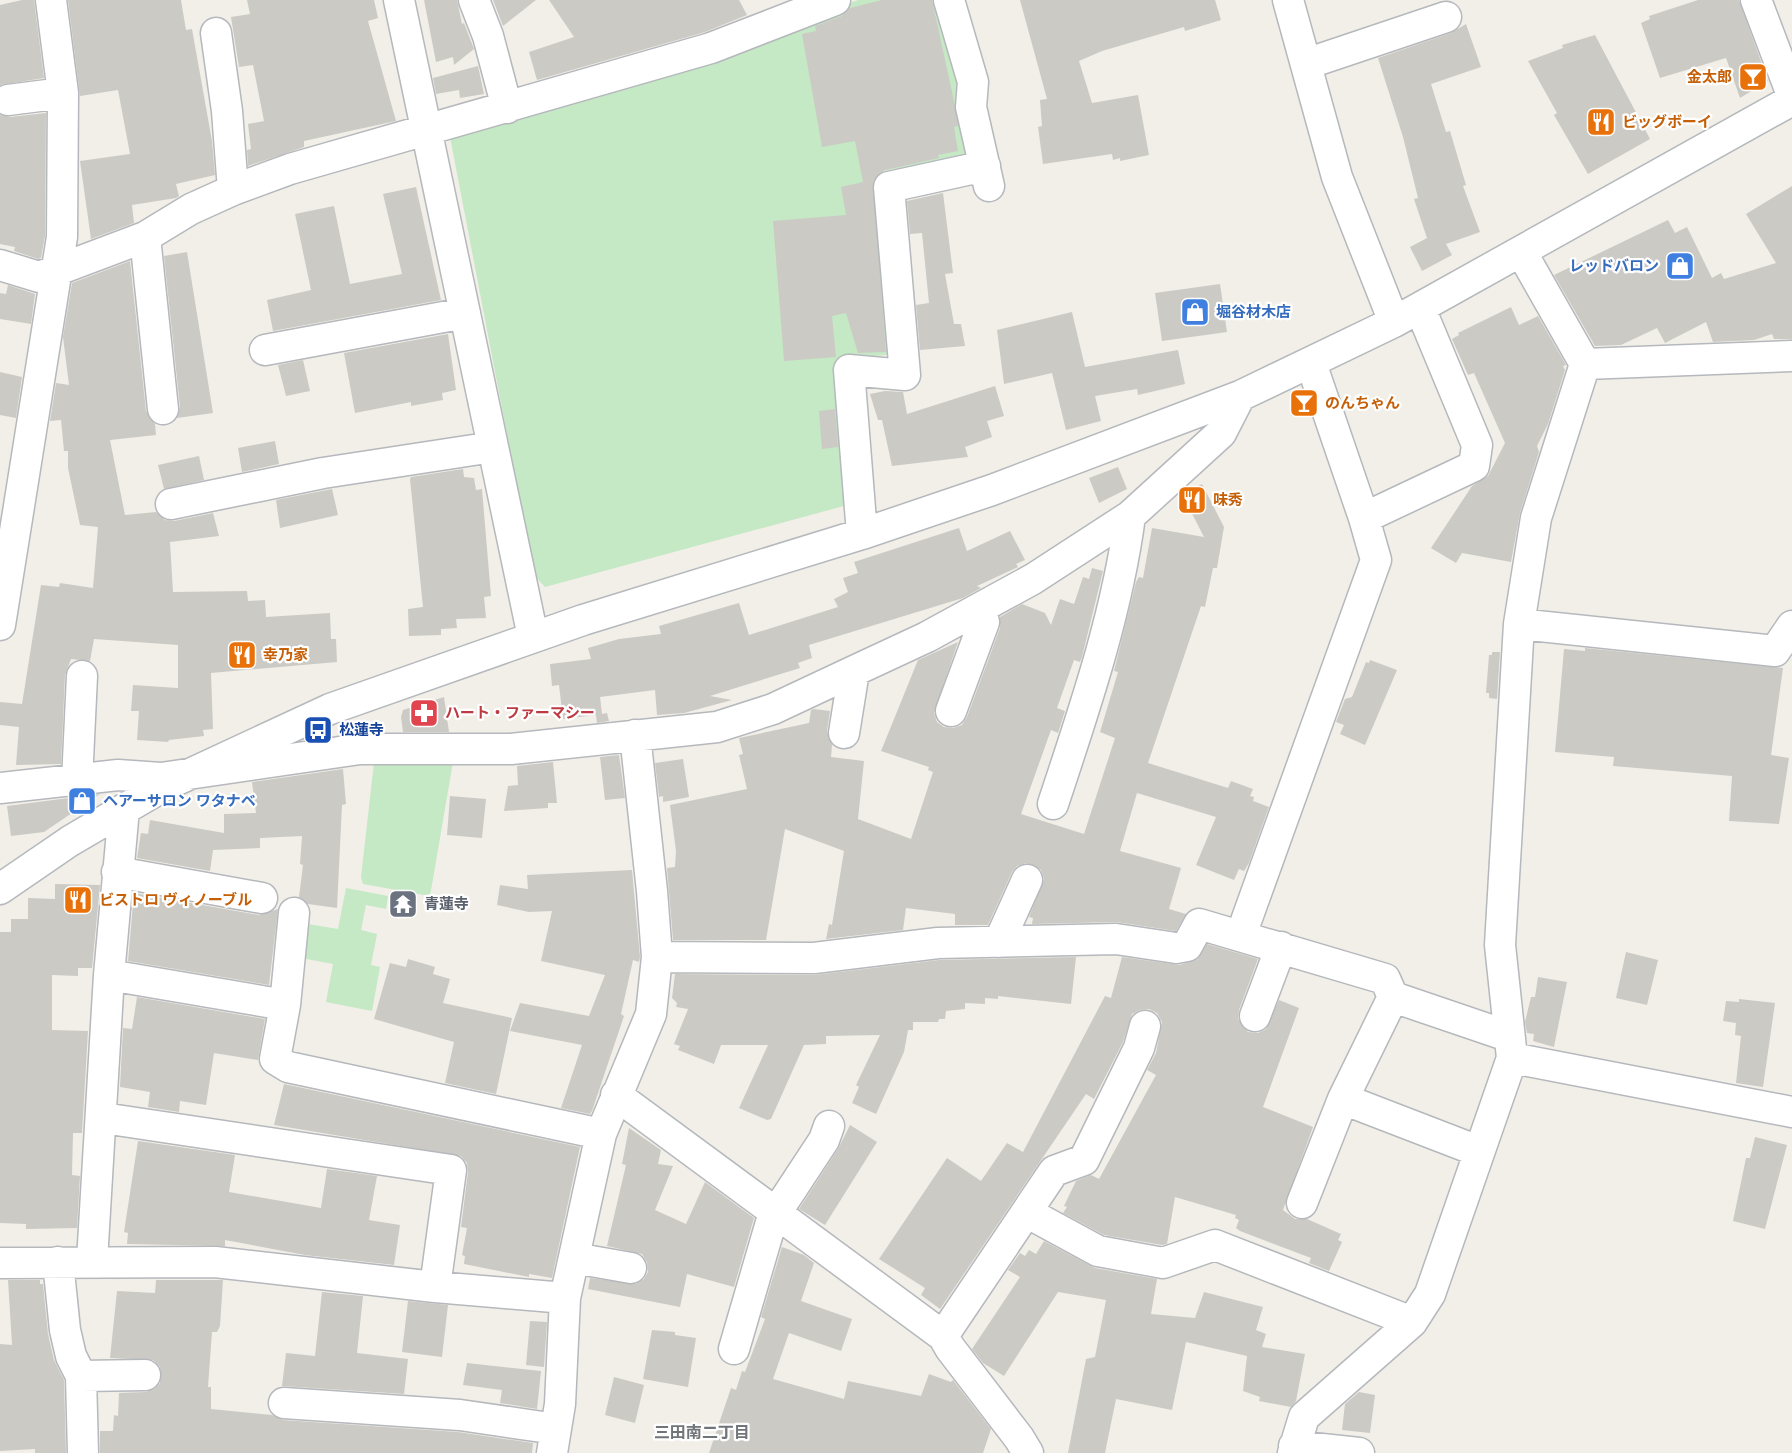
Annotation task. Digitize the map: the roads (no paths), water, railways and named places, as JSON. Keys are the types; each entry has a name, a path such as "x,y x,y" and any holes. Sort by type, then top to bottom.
{"street":[{"path":"0,625 62,237 63,93 51,0"},
{"path":"399,0 533,637"},
{"path":"474,0 488,36 507,108"},
{"path":"0,265 39,277 145,237 191,209 233,190 291,169 711,48 788,8 835,0"},
{"path":"862,534 849,370 905,375 890,187 987,176 971,107 973,82 949,0"},
{"path":"1288,0 1337,177 1394,322"},
{"path":"1756,0 1792,95"},
{"path":"1306,64 1446,17"},
{"path":"216,33 227,111 233,190"},
{"path":"8,100 63,93"},
{"path":"0,889 70,841 124,809 196,771 330,709 533,637 862,534 992,490 1240,396 1394,322 1522,253 1792,100"},
{"path":"145,237 163,409"},
{"path":"1359,1453 1293,1449 1304,1417 1412,1322 1430,1294 1510,1047 1500,945 1520,624 1536,518 1585,364 1522,253"},
{"path":"1364,518 1474,466 1477,445 1420,308"},
{"path":"265,350 465,314"},
{"path":"1585,364 1792,356"},
{"path":"1241,935 1376,560 1311,363"},
{"path":"0,788 118,775 161,778 196,771 221,771 360,749 511,749 717,727 773,709 979,609 1033,579 1130,516 1221,433 1240,396"},
{"path":"171,504 323,473 493,447"},
{"path":"1053,804 1086,704 1123,570 1130,516"},
{"path":"951,711 984,622 979,609"},
{"path":"1520,624 1775,651 1792,626"},
{"path":"844,732 854,671"},
{"path":"77,781 82,676"},
{"path":"284,1402 414,1403 554,1441 560,1404 565,1298 601,1134 651,1014 657,957 635,735"},
{"path":"92,1262 103,1118 109,975 124,809"},
{"path":"117,872 262,898"},
{"path":"999,942 1027,880"},
{"path":"294,913 285,1005 275,1059 288,1067 601,1134"},
{"path":"657,957 814,958 938,943 1116,939 1176,948 1187,946 1199,924 1384,979 1393,997 1510,1047 1792,1112"},
{"path":"1255,1016 1281,947"},
{"path":"109,975 285,1005"},
{"path":"1302,1203 1343,1099 1393,997"},
{"path":"943,1336 1028,1214 1054,1171 1053,1164 1084,1160 1115,1082 1136,1054 1145,1026"},
{"path":"616,1095 943,1336 1020,1438 1028,1453"},
{"path":"1343,1099 1478,1150"},
{"path":"103,1118 452,1170 435,1287"},
{"path":"734,1348 776,1212 824,1140 829,1126"},
{"path":"1028,1214 1098,1251 1116,1242 1163,1263 1215,1245 1412,1322"},
{"path":"574,1258 631,1268"},
{"path":"58,1262 65,1330 71,1356 81,1376 83,1453"},
{"path":"0,1263 216,1262 435,1287 565,1298"},
{"path":"81,1376 145,1375"}],"place":[{"name":"金太郎","path":"1753,77"},
{"name":"ビッグボーイ","path":"1601,122"},
{"name":"レッドバロン","path":"1680,266"},
{"name":"堀谷材木店","path":"1195,312"},
{"name":"のんちゃん","path":"1304,403"},
{"name":"味秀","path":"1192,500"},
{"name":"幸乃家","path":"242,655"},
{"name":"ハート・ファーマシー","path":"424,713"},
{"name":"松蓮寺","path":"318,730"},
{"name":"ヘアーサロン ワタナベ","path":"82,801"},
{"name":"ビストロ ヴィノーブル","path":"78,900"},
{"name":"青蓮寺","path":"403,904"}],"district":[{"name":"三田南二丁目","path":"702,1432"}]}
